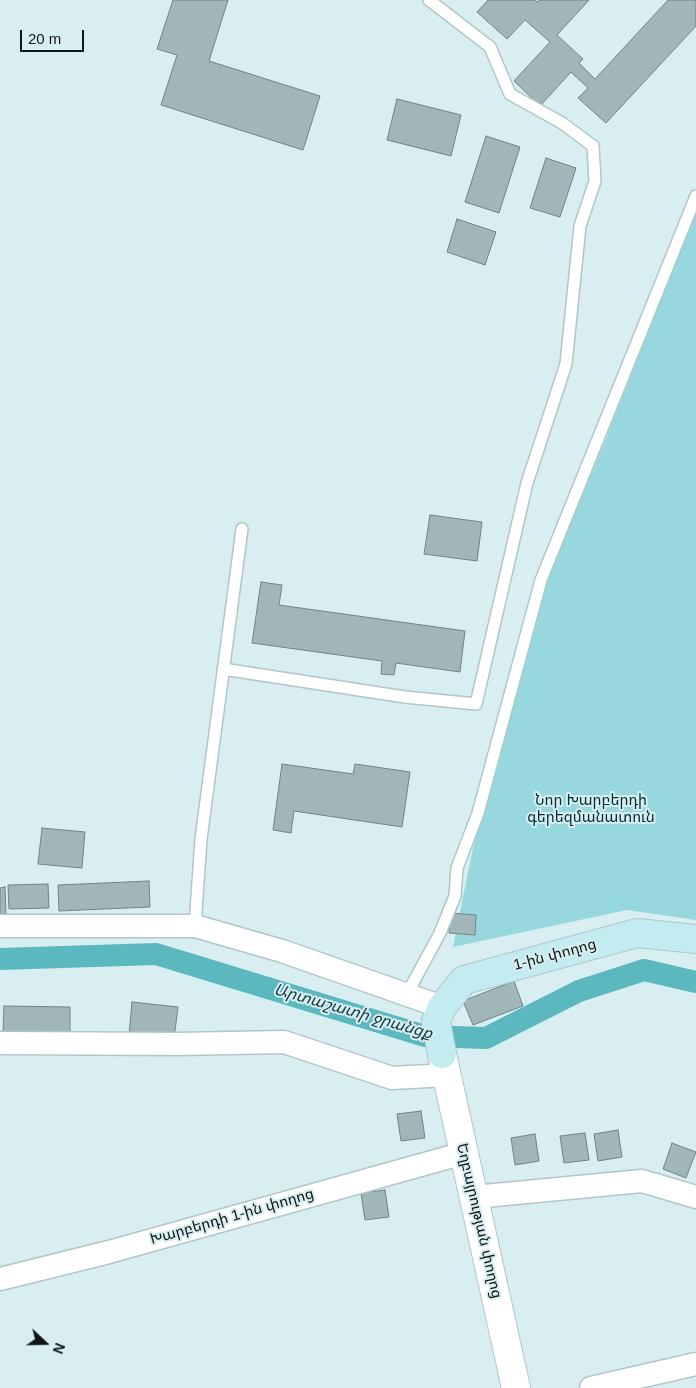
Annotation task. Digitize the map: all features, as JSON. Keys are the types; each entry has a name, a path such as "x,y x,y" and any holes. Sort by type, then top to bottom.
{"main road":[{"name":"1-ին փողոց","path":"439,1014 464,980 637,933 696,940"},
{"path":"439,1014 445,1064"}],"street":[{"path":"0,926 195,926 282,951 407,994 439,1014"},
{"path":"0,1043 178,1044 284,1042 392,1078 445,1064"},
{"name":"Եղբայրության փողոց","path":"445,1064 516,1388"},
{"name":"Խարբերդի 1-ին փողոց","path":"0,1279 109,1252 464,1153"},
{"path":"474,1197 642,1180 696,1197"},
{"path":"591,1388 696,1364"}],"lane":[{"path":"223,669 405,697 476,704 527,483 566,364 580,226 595,181 593,146 562,123 510,94 490,47 429,0"},
{"path":"407,994 440,933 455,896 457,868 478,813 542,580 696,196"},
{"path":"195,926 201,839 242,529"}],"green space":[{"name":"Նոր Խարբերդի գերեզմանատուն","path":"696,212 696,920 627,910 453,947 474,843 544,587 603,446"}],"building":[{"path":"173,0 228,0 209,61 320,96 303,150 161,105 177,55 157,49"},
{"path":"488,0 535,0 537,2 539,0 589,0 557,35 583,59 579,63 595,79 668,0 696,0 696,26 606,123 578,98 588,88 571,72 540,106 514,81 550,42 525,20 507,39 477,12"},
{"path":"397,99 461,115 451,156 387,140"},
{"path":"486,136 520,147 499,213 465,202"},
{"path":"546,158 576,168 560,217 530,208"},
{"path":"457,219 496,232 485,265 447,252"},
{"path":"430,515 482,522 477,561 424,554"},
{"path":"261,582 282,585 279,605 465,631 460,672 396,663 394,675 381,674 382,661 252,643"},
{"path":"282,764 353,774 355,764 410,772 402,827 294,811 291,833 273,830"},
{"path":"42,828 85,832 82,868 38,864"},
{"path":"149,881 150,907 59,911 58,885"},
{"path":"48,884 49,908 9,909 8,885"},
{"path":"5,887 6,915 0,916 0,888"},
{"path":"450,913 476,915 475,935 449,933"},
{"path":"514,981 523,1006 473,1025 463,1001"},
{"path":"132,1002 178,1007 174,1039 129,1035"},
{"path":"4,1006 70,1007 70,1033 3,1032"},
{"path":"421,1111 425,1138 401,1141 397,1114"},
{"path":"618,1130 622,1157 598,1161 594,1134"},
{"path":"585,1133 589,1160 564,1163 560,1136"},
{"path":"535,1134 539,1161 515,1165 511,1138"},
{"path":"672,1143 696,1152 686,1178 663,1169"},
{"path":"385,1190 389,1217 365,1220 361,1193"}],"waterway":[{"name":"Արտաշատի ջրանցք","path":"0,959 156,954 425,1036 486,1038 579,991 644,970 696,982"}]}
